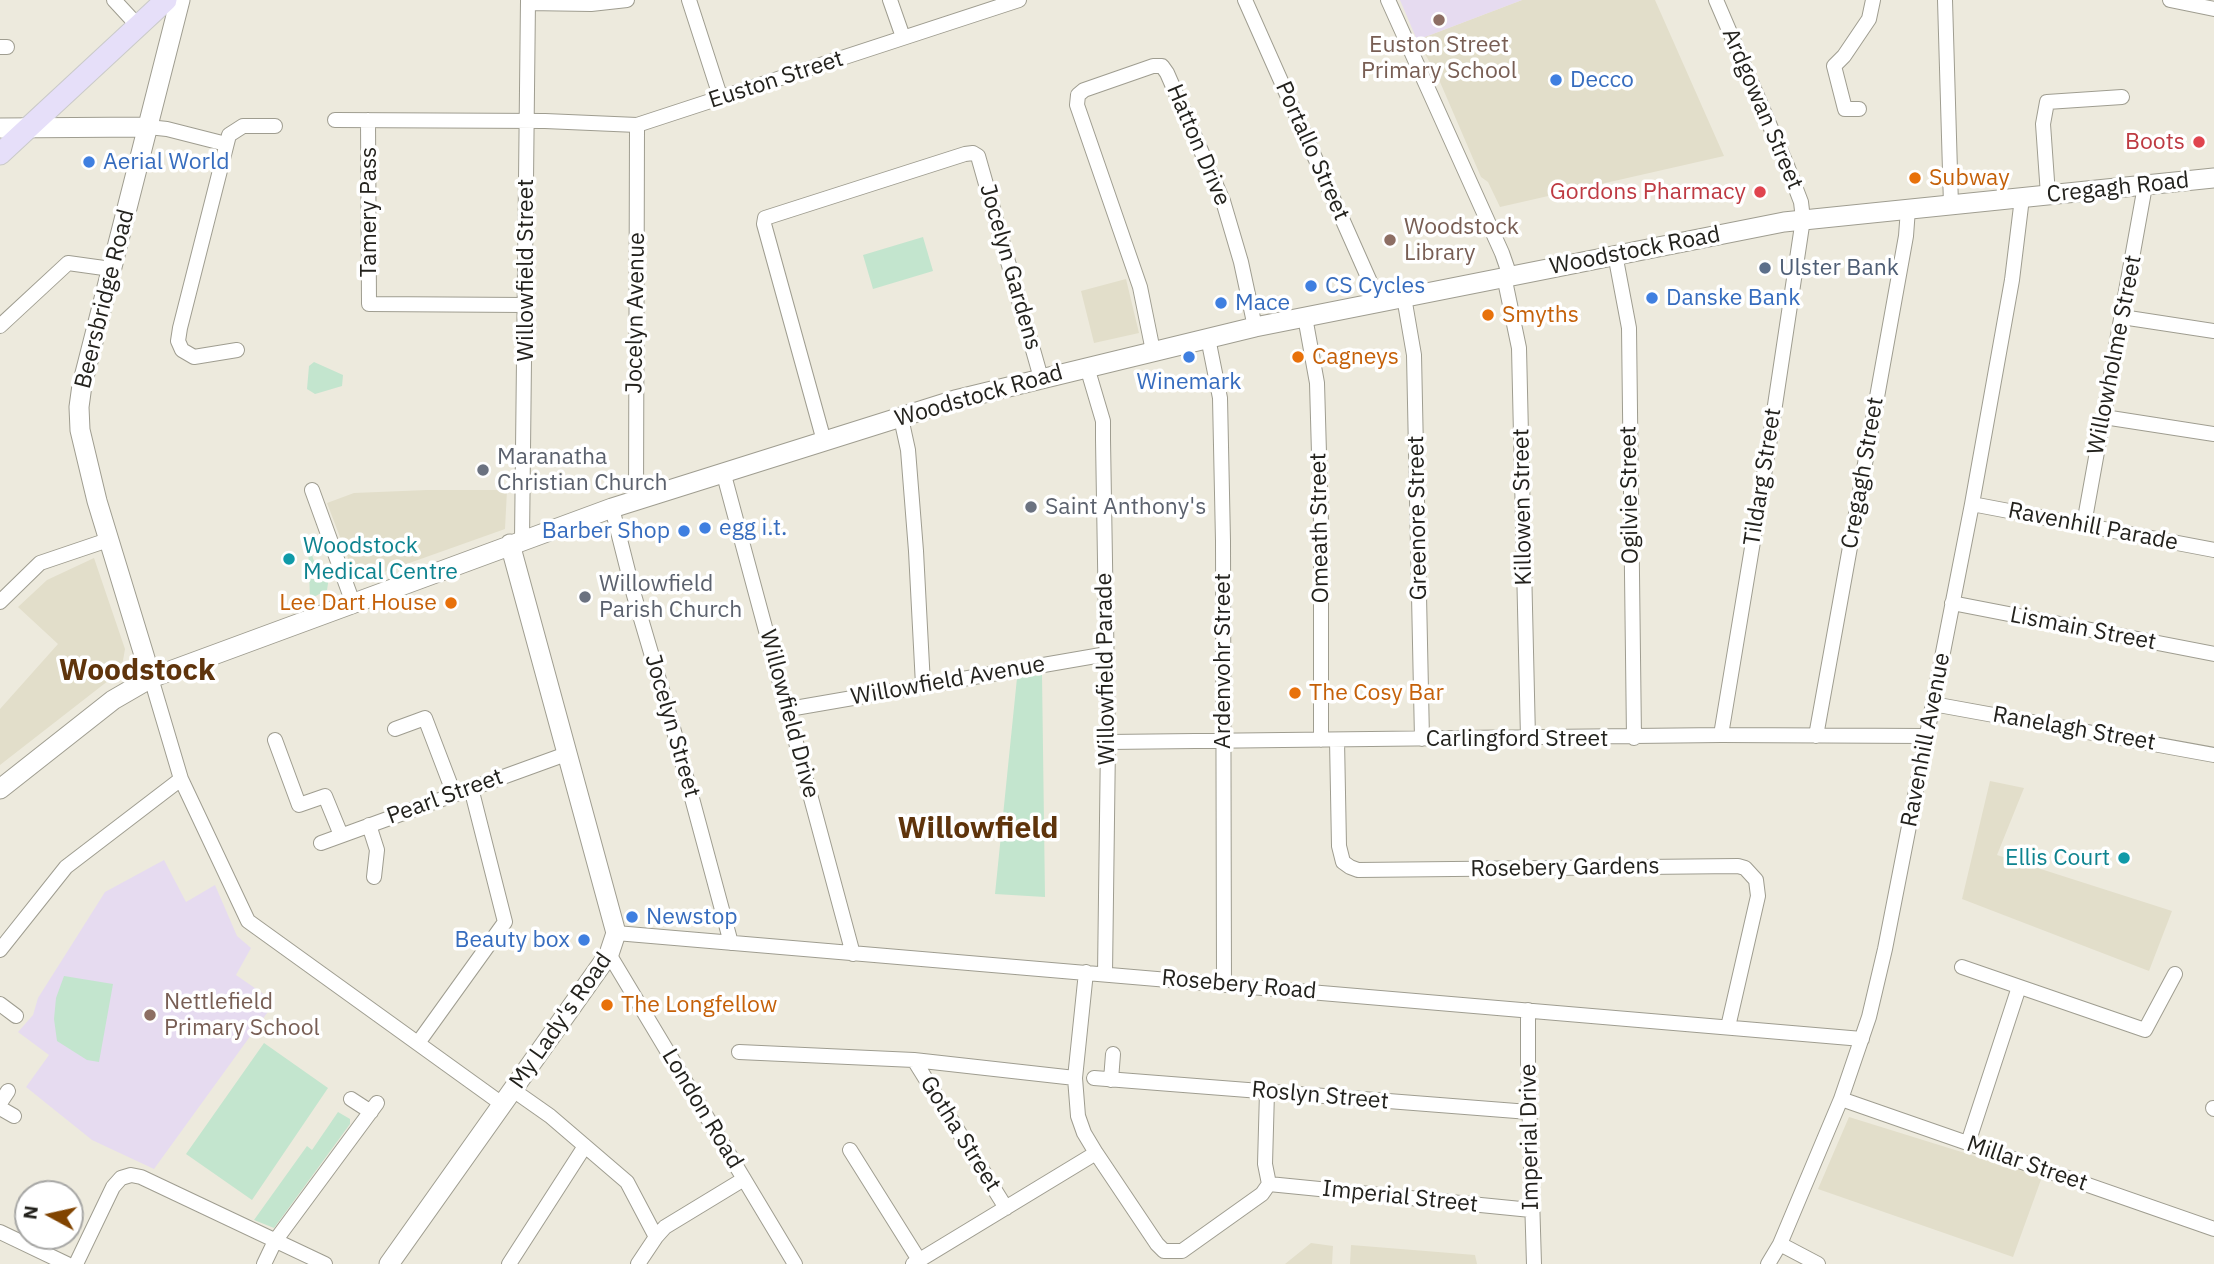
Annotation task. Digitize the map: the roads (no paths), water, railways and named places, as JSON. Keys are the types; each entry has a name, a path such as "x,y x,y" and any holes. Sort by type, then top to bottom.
{"main road":[{"path":"0,154 166,0"}],"street":[{"path":"114,0 138,26"},
{"name":"Beersbridge Road","path":"151,678 89,471 80,430 79,407 82,385 180,0"},
{"path":"528,1 591,4 627,0"},
{"path":"689,0 720,99"},
{"path":"890,0 903,37"},
{"name":"Euston Street","path":"335,120 526,121 637,125 1019,0"},
{"name":"Portallo Street","path":"1245,0 1379,302"},
{"name":"Killowen Street","path":"1388,0 1512,275 1519,348 1528,738"},
{"name":"Ardgowan Street","path":"1716,0 1788,168 1801,202 1803,219"},
{"path":"1859,109 1845,108 1835,66 1869,19 1873,0"},
{"path":"1945,0 1951,205"},
{"path":"2170,0 2214,9"},
{"name":"Willowfield Street","path":"516,542 525,305 528,1"},
{"name":"Hatton Drive","path":"1153,351 1140,287 1077,104 1078,95 1084,90 1153,66 1162,66 1167,73 1223,201 1241,262 1255,327"},
{"path":"2048,195 2042,124 2047,102 2122,97"},
{"name":"Tamery Pass","path":"368,120 369,304 525,305"},
{"name":"Jocelyn Avenue","path":"636,500 637,125"},
{"path":"237,350 194,357 182,350 178,341 229,135 243,126 275,126"},
{"path":"0,128 148,127 226,144"},
{"name":"Jocelyn Gardens","path":"824,441 764,224 765,218 965,154 973,153 978,156 1041,378"},
{"name":"Cregagh Road","path":"2022,198 2214,178"},
{"name":"Willowholme Street","path":"2084,524 2145,186"},
{"name":"Woodstock Road","path":"0,789 113,700 151,678 612,508 901,418 1041,378 1255,327 1569,263 1803,219 2022,198"},
{"name":"Ravenhill Avenue","path":"1768,1264 1780,1244 1840,1099 1862,1039 1885,949 1972,504 2012,280 2022,198"},
{"name":"Cregagh Street","path":"1816,736 1906,236 1908,209"},
{"name":"Tildarg Street","path":"1721,735 1803,219"},
{"name":"Ogilvie Street","path":"1615,254 1629,328 1634,738"},
{"path":"0,326 68,263 111,269"},
{"name":"Greenore Street","path":"1404,297 1414,355 1422,739"},
{"name":"Omeath Street","path":"1305,317 1317,383 1321,524 1321,740"},
{"path":"2122,317 2214,331"},
{"name":"Ardenvohr Street","path":"1208,338 1220,398 1224,985"},
{"name":"Willowfield Parade","path":"1087,367 1103,421 1108,742 1105,974"},
{"path":"2104,417 2214,434"},
{"path":"901,418 908,450 923,685"},
{"name":"Willowfield Drive","path":"714,477 789,709 853,954"},
{"path":"312,490 353,603"},
{"name":"Ravenhill Parade","path":"1972,504 2214,550"},
{"name":"Jocelyn Street","path":"612,508 731,943"},
{"path":"0,602 40,563 108,540"},
{"name":"My Lady's Road","path":"389,1264 609,954 616,933 516,542"},
{"name":"Lismain Street","path":"1952,603 2214,654"},
{"name":"Willowfield Avenue","path":"789,709 1107,654"},
{"path":"151,678 181,779 248,921 418,1043 507,1097 550,1116 627,1182 656,1237"},
{"name":"Ranelagh Street","path":"1933,704 2214,755"},
{"path":"395,729 425,718 454,794"},
{"name":"Carlingford Street","path":"1108,742 1721,735 1927,736"},
{"path":"275,740 299,805 325,796 341,835"},
{"name":"Rosebery Gardens","path":"1337,740 1339,846 1343,862 1358,870 1725,866 1745,868 1756,880 1758,896 1728,1027"},
{"name":"Pearl Street","path":"321,843 569,753"},
{"path":"0,950 66,867 181,779"},
{"path":"418,1043 505,922 471,788"},
{"path":"369,825 377,849 374,877"},
{"name":"Rosebery Road","path":"616,933 1862,1039"},
{"name":"London Road","path":"609,954 795,1264"},
{"path":"1962,967 2145,1030 2175,974"},
{"path":"1086,972 1075,1078 1078,1116 1096,1153 1164,1251 1182,1251 1262,1194 1269,1184 1265,1164 1267,1092"},
{"path":"1968,1143 2019,986"},
{"path":"0,1004 16,1016"},
{"name":"Imperial Drive","path":"1528,1010 1534,1264"},
{"path":"739,1052 914,1060 1075,1078"},
{"path":"1111,1080 1113,1054"},
{"name":"Gotha Street","path":"914,1060 1006,1208"},
{"name":"Roslyn Street","path":"1094,1078 1530,1112"},
{"path":"264,1264 275,1241 374,1107 351,1099"},
{"name":"Millar Street","path":"1840,1099 2214,1229"},
{"path":"3,1101 14,1116"},
{"path":"509,1264 585,1146"},
{"path":"850,1150 916,1262 1096,1153"},
{"path":"76,1264 113,1187 121,1178 131,1175 141,1177 325,1264"},
{"path":"638,1264 665,1227 744,1179"},
{"name":"Imperial Street","path":"1269,1184 1531,1210"},
{"path":"0,1232 67,1264"},
{"path":"1780,1244 1818,1264"}],"place":[{"name":"Euston Street Primary School","path":"1439,20"},
{"name":"Decco","path":"1556,80"},
{"name":"Boots","path":"2199,142"},
{"name":"Aerial World","path":"89,162"},
{"name":"Subway","path":"1915,178"},
{"name":"Gordons Pharmacy","path":"1760,192"},
{"name":"Woodstock Library","path":"1390,240"},
{"name":"Ulster Bank","path":"1765,268"},
{"name":"CS Cycles","path":"1311,286"},
{"name":"Danske Bank","path":"1652,298"},
{"name":"Mace","path":"1221,303"},
{"name":"Smyths","path":"1488,315"},
{"name":"Winemark","path":"1189,357"},
{"name":"Cagneys","path":"1298,357"},
{"name":"Maranatha Christian Church","path":"483,470"},
{"name":"Saint Anthony's","path":"1031,507"},
{"name":"egg i.t.","path":"705,528"},
{"name":"Barber Shop","path":"684,531"},
{"name":"Woodstock Medical Centre","path":"289,559"},
{"name":"Willowfield Parish Church","path":"585,597"},
{"name":"Lee Dart House","path":"451,603"},
{"name":"The Cosy Bar","path":"1295,693"},
{"name":"Ellis Court","path":"2124,858"},
{"name":"Newstop","path":"632,917"},
{"name":"Beauty box","path":"584,940"},
{"name":"The Longfellow","path":"607,1005"},
{"name":"Nettlefield Primary School","path":"150,1015"}],"district":[{"name":"Woodstock","path":"137,671"},
{"name":"Willowfield","path":"978,829"}]}
